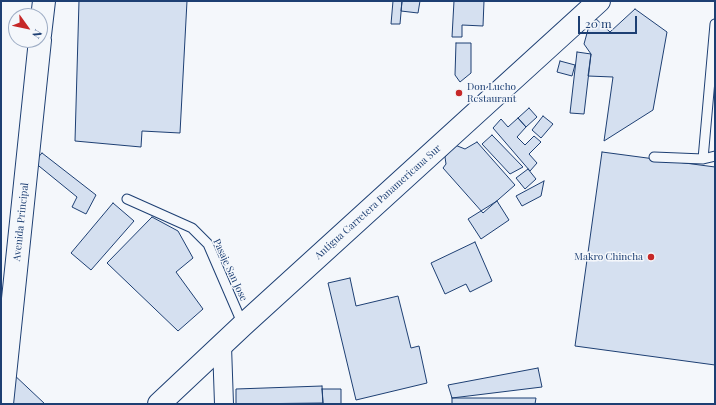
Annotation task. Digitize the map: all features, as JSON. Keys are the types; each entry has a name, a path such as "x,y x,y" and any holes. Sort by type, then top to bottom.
{"main road":[{"name":"Antigua Carretera Panamericana Sur","path":"159,404 243,325 598,1"},
{"name":"Avenida Principal","path":"2,404 39,48"}],"street":[{"path":"222,346 224,404"}],"lane":[{"path":"703,159 715,24"},
{"path":"654,157 703,159 715,156"},
{"name":"Pasaje San Jose","path":"126,199 192,228 208,244 243,325"}],"building":[{"path":"79,1 187,1 180,133 142,131 141,147 75,141"},
{"path":"393,1 402,1 400,24 391,24"},
{"path":"402,1 420,1 418,13 401,11"},
{"path":"454,1 484,1 483,26 462,25 462,37 452,37"},
{"path":"635,9 667,32 653,110 604,141 613,77 588,76 591,54 584,44 592,15 610,32"},
{"path":"456,43 471,43 471,73 460,82 455,75"},
{"path":"577,52 591,54 584,114 570,113"},
{"path":"560,61 575,65 572,76 557,72"},
{"path":"529,108 537,117 526,127 518,118"},
{"path":"543,116 553,124 541,138 532,130"},
{"path":"518,118 526,127 517,137 525,145 534,136 541,142 529,154 537,163 530,171 493,128 501,119 508,127"},
{"path":"492,135 523,167 510,174 482,144"},
{"path":"477,142 515,185 483,213 443,168 446,164 445,157 455,145 465,149"},
{"name":"Makro Chincha","path":"602,152 715,167 715,365 575,346"},
{"path":"42,153 96,195 86,214 72,207 77,197 34,162"},
{"path":"528,169 536,179 525,189 516,178"},
{"path":"544,181 541,196 522,206 516,196"},
{"path":"497,201 509,220 481,239 468,219"},
{"path":"113,203 134,221 91,270 71,253"},
{"path":"152,217 178,231 193,258 176,272 203,309 178,331 107,263"},
{"path":"475,242 492,281 470,292 466,284 445,294 431,263"},
{"path":"350,278 356,306 398,296 411,348 419,346 427,383 356,400 328,283"},
{"path":"538,368 542,387 452,398 448,385"},
{"path":"11,372 45,404 8,404"},
{"path":"322,386 323,403 236,404 236,389"},
{"path":"322,389 341,389 341,404 323,404"},
{"path":"452,398 536,398 535,404 452,404"}],"place":[{"name":"Don Lucho Restaurant","path":"459,93"},
{"name":"Makro Chincha","path":"651,257"}]}
